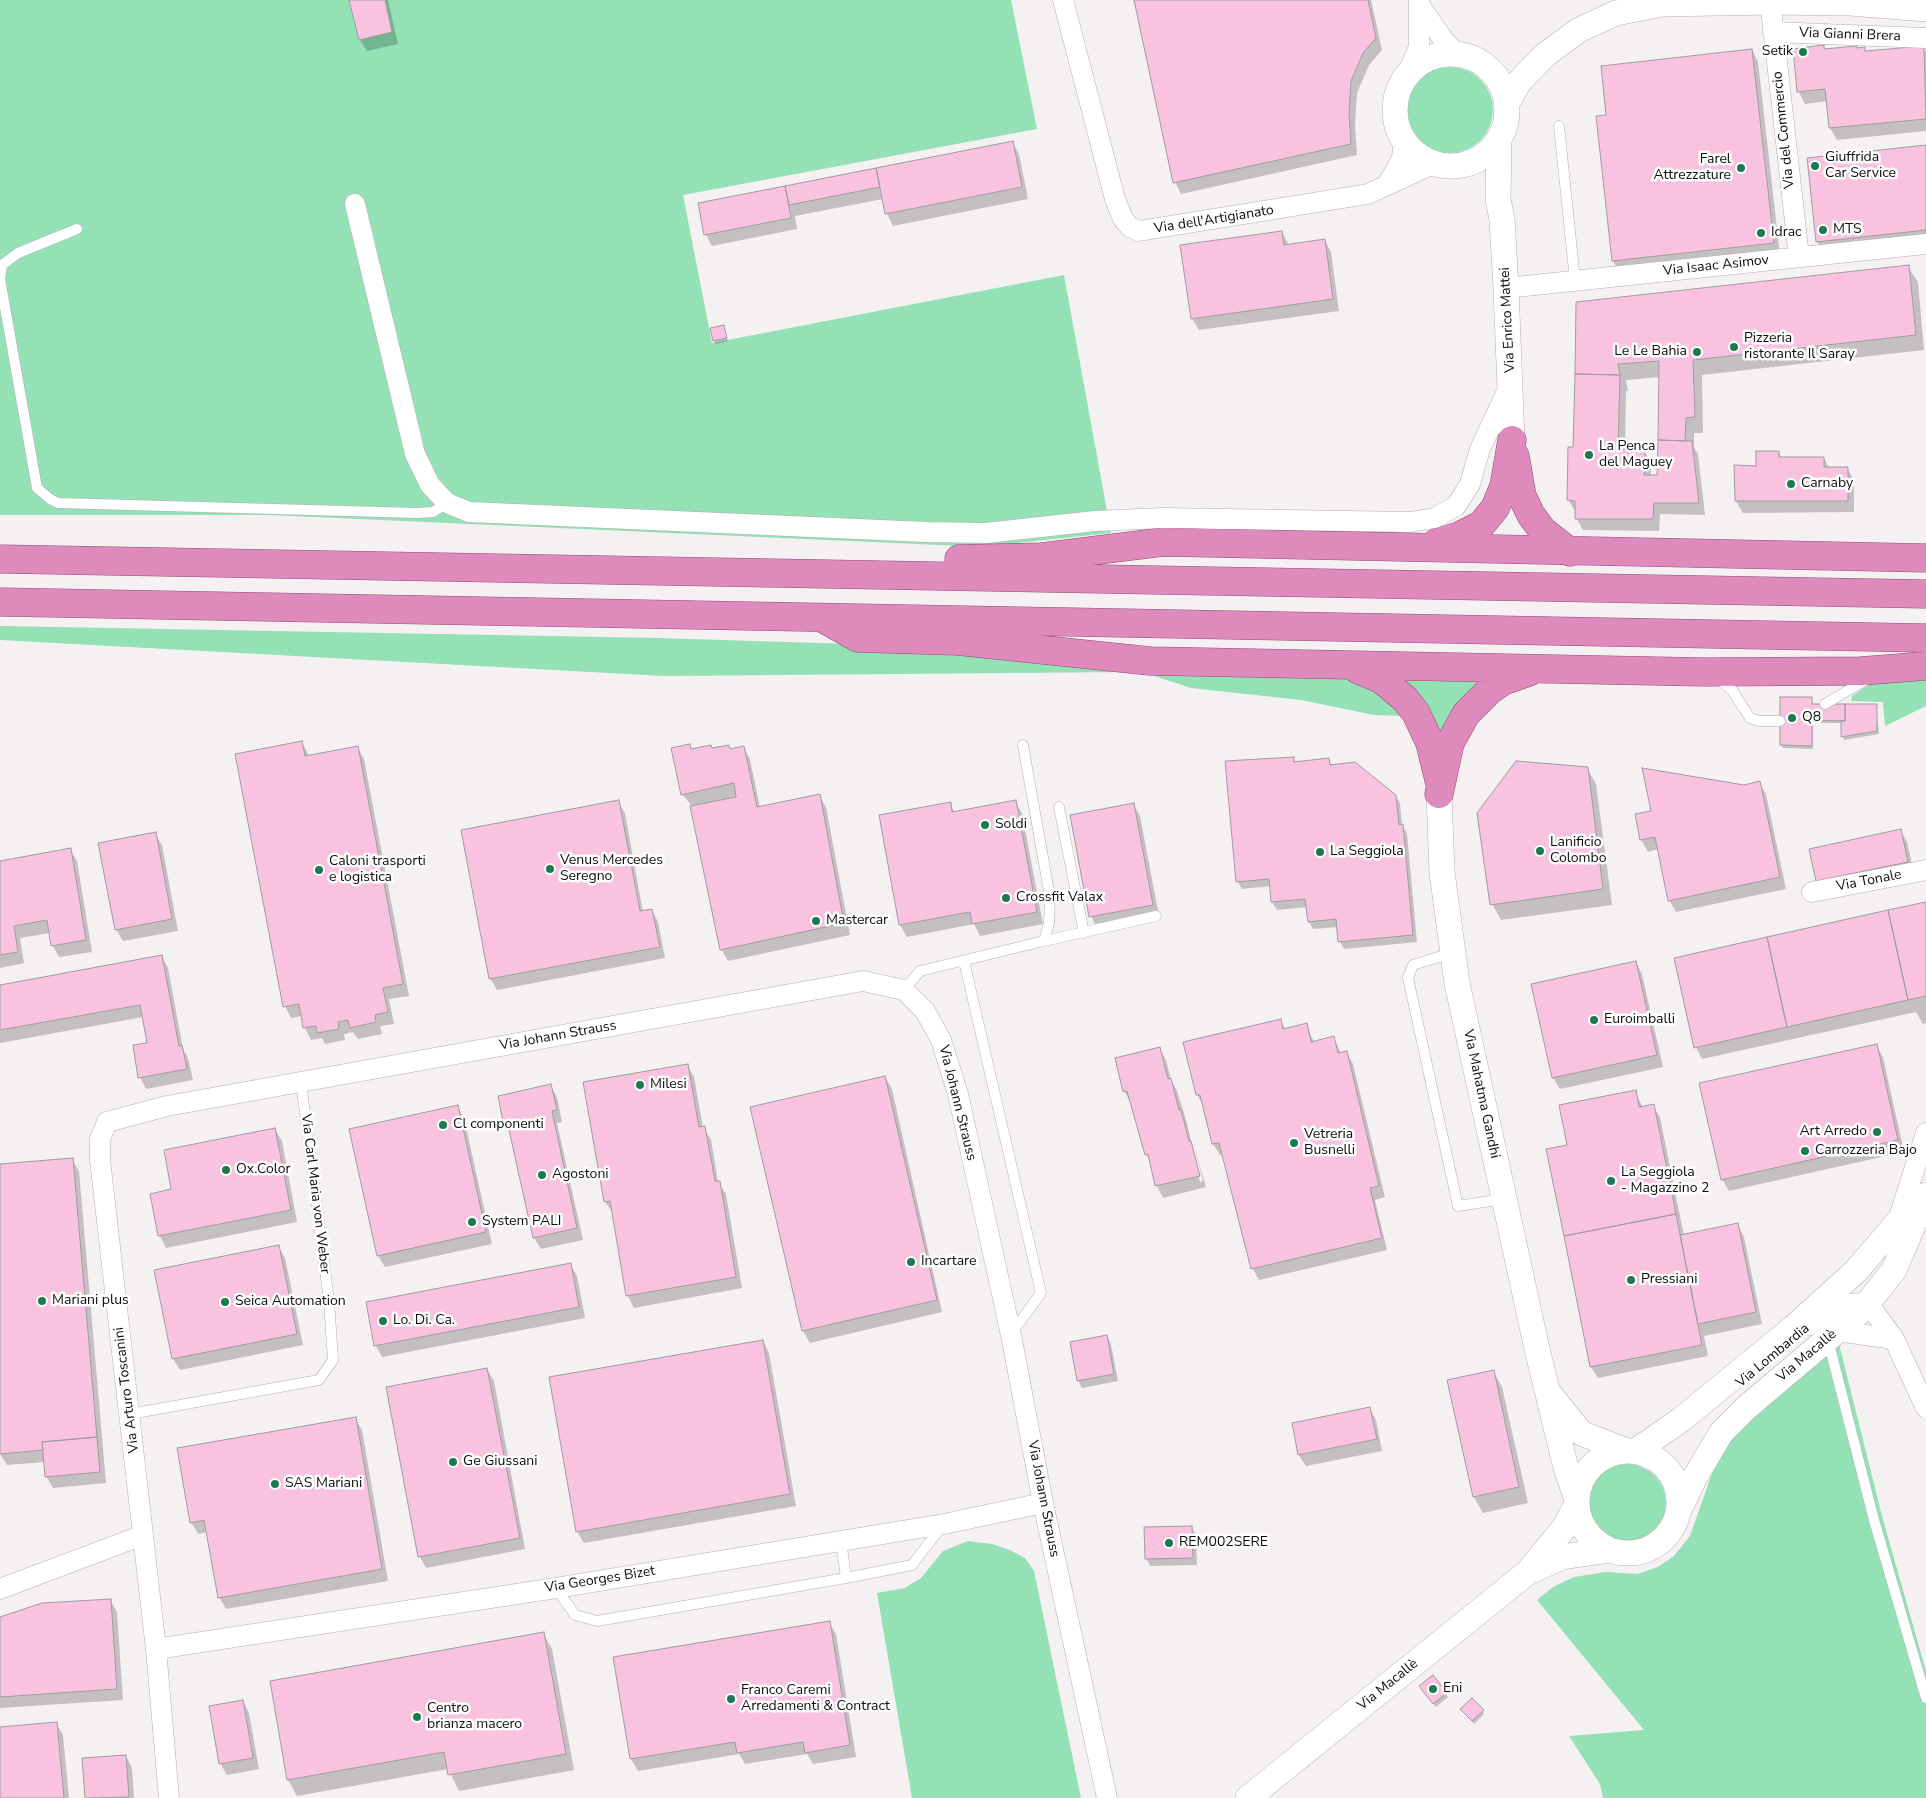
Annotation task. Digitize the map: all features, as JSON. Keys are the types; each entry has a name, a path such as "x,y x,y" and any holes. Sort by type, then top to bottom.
{"highway":[{"path":"1417,548 1459,536 1481,525 1495,508 1504,486 1512,440"},
{"path":"1512,440 1522,496 1531,514 1543,531 1570,552"},
{"path":"814,574 938,560 1042,557 1162,542 1926,558"},
{"path":"0,559 1926,594"},
{"path":"0,602 1926,638"},
{"path":"814,617 828,620 851,636 866,639 958,641 1143,660 1680,671 1896,670 1926,666"},
{"path":"1336,665 1351,667 1381,679 1405,699 1440,755"},
{"path":"1439,794 1440,755 1478,700 1503,682 1534,671 1550,669"}],"street":[{"name":"Via dell'Artigianato","path":"1067,1 1115,199 1123,219 1130,227 1139,231 1157,230 1368,194 1442,165"},
{"path":"1507,104 1519,82 1545,55 1580,30 1616,13 1662,4 1770,1 1854,1 1926,9"},
{"name":"Via del Commercio","path":"1770,1 1799,257"},
{"path":"1420,3 1443,39 1466,56 1491,70 1502,85 1507,104 1506,122 1499,140 1486,154 1470,163 1442,165"},
{"path":"1420,3 1419,47 1399,89 1394,106 1396,124 1404,141 1416,154 1474,176 1486,185 1498,200"},
{"name":"Via Gianni Brera","path":"1774,32 1926,38"},
{"path":"1408,73 1422,61 1439,55 1466,56 1520,63 1545,55"},
{"name":"Via Enrico Mattei","path":"1499,140 1498,200 1502,219 1511,384 1512,440"},
{"path":"1384,187 1402,158 1404,141"},
{"path":"355,204 415,454 430,485 447,503 469,512 986,533 1095,522 1163,518 1410,522 1434,518 1456,506 1470,484 1480,449 1511,384"},
{"name":"Via Isaac Asimov","path":"1506,288 1926,244"},
{"name":"Via Mahatma Gandhi","path":"1439,794 1442,872 1451,953 1547,1390 1576,1502"},
{"name":"Via Tonale","path":"1812,892 1926,870"},
{"name":"Via Johann Strauss","path":"301,1082 863,981 904,990 925,1011 941,1040 958,1094 1011,1335 1043,1504 1107,1798"},
{"name":"Via Arturo Toscanini","path":"169,1798 156,1650 100,1160 100,1139 107,1122 167,1106 301,1082"},
{"path":"1912,1221 1926,1133"},
{"name":"Via Macallè","path":"1678,1512 1695,1476 1721,1434 1746,1407 1868,1303 1894,1270 1926,1189"},
{"name":"Via Macallè","path":"1630,1450 1682,1419 1793,1328 1912,1221 1926,1195"},
{"path":"1868,1303 1894,1339 1926,1408"},
{"name":"Via Lombardia","path":"1682,1419 1736,1388 1818,1317 1842,1304 1868,1303"},
{"path":"1832,1335 1894,1339"},
{"name":"Via Mahatma Gandhi","path":"1547,1390 1581,1433 1630,1450"},
{"path":"1630,1450 1649,1455 1665,1466 1674,1481 1678,1494 1678,1512 1671,1529 1653,1546 1628,1553 1610,1550 1600,1545 1585,1530 1576,1502 1585,1473 1596,1460 1611,1453 1630,1450"},
{"name":"Via Macallè","path":"1248,1798 1528,1572 1559,1534 1576,1502"},
{"name":"Via Georges Bizet","path":"156,1650 556,1588 944,1524 1043,1504"},
{"path":"0,1589 143,1535"},
{"name":"Via Macallè","path":"1528,1572 1562,1557 1610,1550"}],"lane":[{"path":"1559,126 1575,280"},
{"path":"77,228 18,253 2,265 0,279 37,488 50,499 58,503 417,513 433,512 447,503"},
{"path":"1825,704 1872,676 1896,670"},
{"path":"1680,671 1707,675 1725,684 1732,690 1746,715 1754,720 1780,721"},
{"path":"1023,745 1050,897 1049,923 1044,941"},
{"path":"1059,807 1084,933"},
{"path":"904,990 920,971 1156,916"},
{"path":"1451,953 1413,965 1408,978 1458,1206 1504,1199"},
{"path":"964,961 1041,1293 1011,1335"},
{"name":"Via Carl Maria von Weber","path":"130,1414 319,1380 333,1360 329,1301 301,1082"},
{"path":"1832,1335 1874,1520 1926,1698"},
{"path":"556,1588 575,1615 597,1621 912,1565 944,1524"},
{"path":"841,1540 846,1578"}],"green space":[{"path":"0,0 1011,0 1037,129 683,195 712,343 1064,275 1111,533 997,545 961,546 269,515 0,515"},
{"path":"1450,67 1467,70 1481,79 1490,93 1493,110 1490,127 1481,141 1467,150 1450,153 1433,150 1419,141 1410,127 1407,110 1410,93 1419,79 1433,70"},
{"path":"0,626 658,638 916,646 1340,676 1372,687 1402,716 1374,715 1301,700 1191,688 1151,675 1127,672 664,676 0,640"},
{"path":"1396,676 1485,677 1442,740"},
{"path":"1926,676 1926,706 1885,726 1883,702 1851,701 1852,696 1871,683"},
{"path":"1837,1336 1882,1516 1926,1671 1926,1798 1603,1798 1600,1784 1569,1736 1644,1730 1537,1600 1553,1587 1574,1577 1606,1572 1637,1574 1658,1567 1674,1556 1690,1536 1716,1462 1732,1435"},
{"path":"1627,1464 1642,1467 1655,1475 1663,1488 1666,1503 1663,1518 1655,1531 1642,1539 1627,1542 1612,1539 1599,1531 1591,1518 1588,1503 1591,1488 1599,1475 1612,1467"},
{"path":"968,1541 992,1544 1010,1550 1025,1558 1034,1571 1081,1798 912,1798 877,1593 905,1588 921,1578 943,1551"}],"building":[{"path":"349,0 385,0 392,32 359,40"},
{"path":"1134,0 1368,0 1376,38 1363,53 1351,81 1349,113 1351,144 1173,183"},
{"path":"1824,45 1824,49 1865,47 1865,51 1924,46 1926,119 1829,128 1825,89 1797,92 1793,49"},
{"path":"1752,49 1774,243 1612,261 1596,116 1606,115 1601,66"},
{"path":"1013,141 1022,187 885,214 876,168"},
{"path":"1926,145 1926,230 1816,242 1807,158"},
{"path":"876,168 880,187 789,205 785,186"},
{"path":"785,186 791,218 704,235 698,203"},
{"path":"1282,231 1284,245 1325,239 1333,299 1191,319 1180,245"},
{"path":"1909,265 1916,335 1693,360 1695,417 1686,418 1685,441 1658,440 1659,361 1618,364 1620,375 1575,374 1576,302"},
{"path":"724,325 727,338 713,341 710,328"},
{"path":"1575,374 1620,375 1618,449 1645,450 1644,475 1657,475 1658,440 1692,441 1699,503 1654,503 1653,519 1575,519 1575,501 1567,500 1568,447 1573,447"},
{"name":"Carnaby","path":"1756,451 1779,451 1779,457 1824,457 1824,467 1848,467 1848,501 1735,501 1734,465 1756,466"},
{"path":"1780,697 1812,697 1812,704 1845,704 1845,721 1812,720 1812,746 1780,745"},
{"path":"1845,704 1877,704 1877,731 1841,737 1841,720 1845,721"},
{"name":"Caloni trasporti e logistica","path":"302,741 305,756 358,746 403,984 383,988 388,1012 375,1015 376,1022 350,1028 348,1020 338,1022 339,1029 317,1033 316,1026 303,1028 299,1004 283,1007 235,754"},
{"path":"690,744 691,749 711,745 712,748 729,745 730,749 744,746 757,807 820,794 844,923 720,950 690,806 736,797 734,783 681,795 671,748"},
{"name":"La Seggiola","path":"1294,757 1294,762 1329,758 1330,765 1355,762 1396,795 1399,825 1403,824 1413,935 1338,942 1336,919 1308,922 1305,899 1271,902 1269,879 1236,882 1225,761"},
{"name":"Lanificio Colombo","path":"1516,761 1588,767 1603,889 1490,905 1477,813"},
{"path":"1642,768 1744,785 1760,781 1780,877 1668,901 1655,837 1640,840 1635,814 1651,811"},
{"name":"Venus Mercedes Seregno","path":"619,800 640,911 652,909 660,947 489,979 461,830"},
{"path":"1016,800 1037,912 972,924 970,912 899,925 879,815 951,802 952,812"},
{"path":"1134,803 1153,905 1089,917 1070,815"},
{"path":"1901,829 1908,862 1816,881 1809,849"},
{"path":"156,832 172,919 115,930 98,843"},
{"path":"71,848 86,940 51,946 47,920 14,926 18,952 0,955 0,861"},
{"path":"1926,902 1926,996 1908,1000 1888,910"},
{"path":"1888,910 1908,1000 1787,1027 1767,937"},
{"path":"1767,937 1787,1027 1694,1048 1674,958"},
{"path":"162,955 179,1046 182,1045 187,1069 138,1078 133,1045 147,1043 140,1005 0,1030 0,985"},
{"name":"Euroimballi","path":"1636,961 1657,1055 1552,1078 1531,984"},
{"name":"Vetreria Busnelli","path":"1281,1019 1283,1029 1307,1023 1311,1042 1334,1036 1338,1053 1347,1051 1379,1186 1370,1188 1382,1238 1251,1269 1219,1143 1212,1144 1200,1095 1196,1095 1183,1042"},
{"path":"1877,1044 1898,1140 1721,1180 1699,1083"},
{"path":"1160,1047 1168,1079 1171,1078 1200,1176 1155,1186 1148,1154 1145,1155 1127,1091 1123,1092 1115,1058"},
{"path":"688,1064 699,1127 705,1126 715,1181 720,1181 736,1277 626,1296 610,1201 604,1202 583,1082"},
{"path":"885,1076 937,1300 802,1331 750,1107"},
{"name":"Agostoni","path":"551,1084 557,1110 552,1111 577,1228 533,1238 507,1121 503,1122 498,1096"},
{"name":"La Seggiola - Magazzino 2","path":"1636,1090 1639,1107 1654,1104 1676,1214 1564,1236 1546,1149 1567,1145 1559,1105"},
{"path":"458,1105 486,1232 377,1256 349,1129"},
{"name":"Ox.Color","path":"275,1128 291,1210 158,1236 150,1194 171,1189 164,1150"},
{"name":"Mariani plus","path":"73,1158 97,1437 42,1442 43,1450 0,1454 0,1164"},
{"name":"Pressiani","path":"1676,1214 1702,1345 1590,1367 1564,1236"},
{"path":"1738,1223 1756,1312 1698,1324 1680,1235"},
{"name":"Seica Automation","path":"279,1245 297,1334 172,1359 154,1270"},
{"path":"571,1263 579,1307 374,1346 366,1302"},
{"path":"1107,1335 1114,1374 1077,1381 1070,1342"},
{"path":"763,1340 790,1494 576,1532 549,1377"},
{"name":"Ge Giussani","path":"487,1368 520,1538 418,1557 386,1387"},
{"path":"1494,1370 1519,1487 1473,1497 1447,1380"},
{"path":"1370,1407 1377,1439 1298,1455 1292,1423"},
{"name":"SAS Mariani","path":"356,1417 382,1569 218,1598 204,1520 190,1523 177,1448"},
{"path":"97,1437 100,1472 45,1477 42,1442"},
{"name":"REM002SERE","path":"1192,1526 1193,1558 1145,1559 1144,1527"},
{"path":"111,1599 117,1689 0,1697 0,1617 42,1603"},
{"name":"Franco Caremi Arredamenti & Contract","path":"830,1621 850,1745 805,1753 803,1742 737,1753 735,1742 630,1759 613,1657"},
{"name":"Centro brianza macero","path":"544,1632 566,1754 448,1775 444,1752 287,1780 270,1681"},
{"path":"1433,1675 1447,1693 1433,1704 1419,1686"},
{"path":"1472,1698 1484,1710 1472,1721 1460,1709"},
{"path":"243,1700 253,1758 219,1764 209,1706"},
{"path":"57,1722 64,1798 0,1798 0,1727"},
{"path":"126,1755 129,1797 85,1798 82,1758"}],"place":[{"name":"Setik","path":"1803,52"},
{"name":"Giuffrida Car Service","path":"1815,166"},
{"name":"Farel Attrezzature","path":"1741,168"},
{"name":"MTS","path":"1823,230"},
{"name":"Idrac","path":"1761,233"},
{"name":"Pizzeria ristorante Il Saray","path":"1734,347"},
{"name":"Le Le Bahia","path":"1697,352"},
{"name":"La Penca del Maguey","path":"1589,455"},
{"name":"Carnaby","path":"1791,484"},
{"name":"Q8","path":"1792,718"},
{"name":"Soldi","path":"985,825"},
{"name":"Lanificio Colombo","path":"1540,851"},
{"name":"La Seggiola","path":"1320,852"},
{"name":"Venus Mercedes Seregno","path":"550,869"},
{"name":"Caloni trasporti e logistica","path":"319,870"},
{"name":"Crossfit Valax","path":"1006,898"},
{"name":"Mastercar","path":"816,921"},
{"name":"Euroimballi","path":"1594,1020"},
{"name":"Milesi","path":"640,1085"},
{"name":"Cl componenti","path":"443,1125"},
{"name":"Art Arredo","path":"1877,1132"},
{"name":"Vetreria Busnelli","path":"1294,1143"},
{"name":"Carrozzeria Bajo","path":"1805,1151"},
{"name":"Ox.Color","path":"226,1170"},
{"name":"Agostoni","path":"542,1175"},
{"name":"La Seggiola - Magazzino 2","path":"1611,1181"},
{"name":"System PALI","path":"472,1222"},
{"name":"Incartare","path":"911,1262"},
{"name":"Pressiani","path":"1631,1280"},
{"name":"Mariani plus","path":"42,1301"},
{"name":"Seica Automation","path":"225,1302"},
{"name":"Lo. Di. Ca.","path":"383,1321"},
{"name":"Ge Giussani","path":"453,1462"},
{"name":"SAS Mariani","path":"275,1484"},
{"name":"REM002SERE","path":"1169,1543"},
{"name":"Eni","path":"1433,1689"},
{"name":"Franco Caremi Arredamenti & Contract","path":"731,1699"},
{"name":"Centro brianza macero","path":"417,1717"}]}
